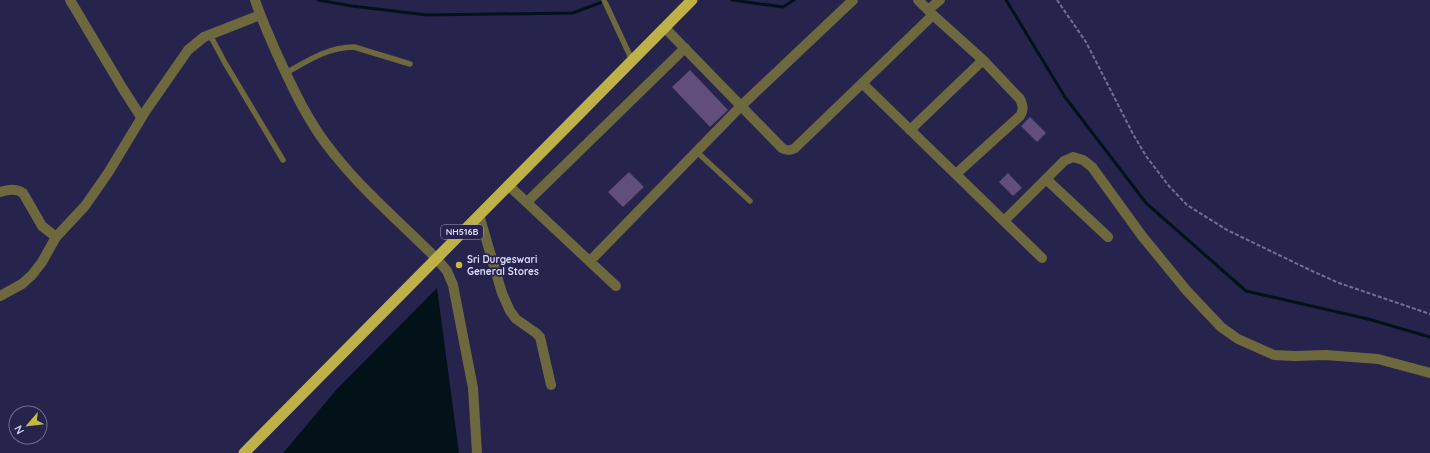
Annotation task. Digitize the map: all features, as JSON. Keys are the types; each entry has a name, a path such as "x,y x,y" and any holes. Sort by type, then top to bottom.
{"highway":[{"name":"NH516B","path":"244,453 692,0"}],"street":[{"path":"70,0 123,89 142,117"},
{"path":"255,0 260,15 307,116 334,154 361,184 436,258 446,271 453,285 473,388 477,453"},
{"path":"590,261 741,106 853,0"},
{"path":"918,0 930,13 983,60 1020,100 1023,106 1020,116 956,174"},
{"path":"664,28 786,151 791,150 863,84 930,13 940,0"},
{"path":"0,296 22,284 32,275 42,262 56,237 85,206 108,174 142,117 188,50 196,43 210,35 260,15"},
{"path":"527,202 685,48"},
{"path":"910,130 983,60"},
{"path":"863,84 1042,258"},
{"path":"1004,220 1064,162 1073,157 1083,160 1092,167 1142,236 1187,291 1221,327 1238,339 1274,355 1326,355 1378,359 1430,373"},
{"path":"1046,179 1108,237"},
{"path":"508,185 616,286"},
{"path":"0,192 14,189 23,192 42,226 56,237"},
{"path":"478,215 502,293 510,311 516,319 536,332 540,337 551,385"}],"lane":[{"path":"604,0 632,60"},
{"path":"210,35 283,160"},
{"path":"286,73 333,49 345,47 354,47 410,64"},
{"path":"697,152 750,201"}],"path":[{"path":"1057,0 1086,42 1133,134 1146,156 1169,186 1188,205 1226,230 1310,270 1339,283 1430,314"}],"shaded area":[{"path":"437,288 459,453 283,453 337,389"}],"building":[{"path":"690,70 728,110 710,127 672,87"},
{"path":"1030,117 1046,133 1037,142 1021,126"},
{"path":"629,172 644,187 623,207 608,192"},
{"path":"1008,173 1022,188 1013,196 999,182"}],"waterway":[{"path":"318,0 352,6 427,15 573,13 607,0"},
{"path":"732,0 783,7 794,0"},
{"path":"1006,0 1065,97 1146,203 1246,291 1368,319 1430,337"}],"place":[{"name":"Sri Durgeswari General Stores","path":"459,265"}]}
